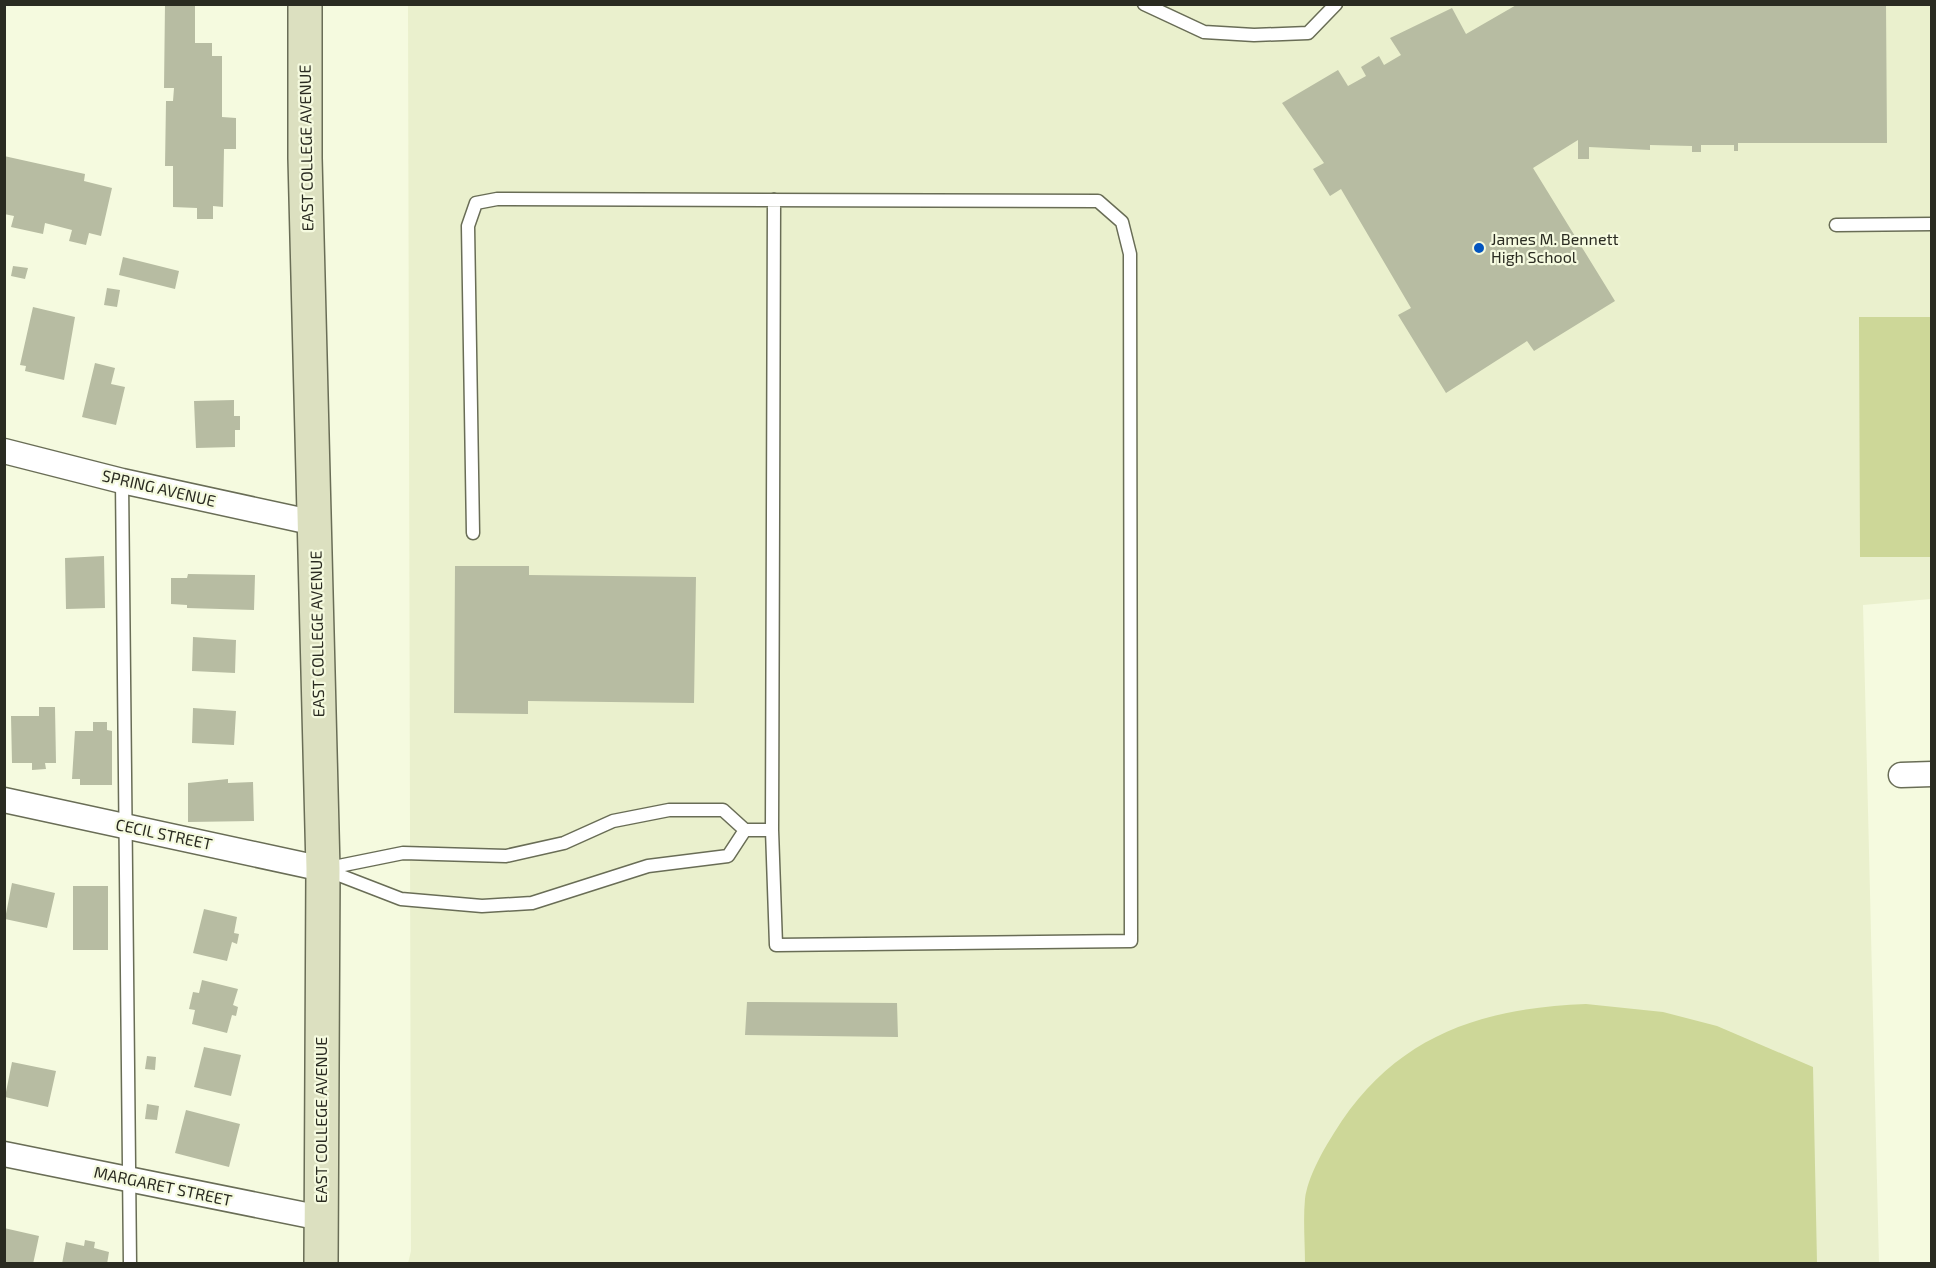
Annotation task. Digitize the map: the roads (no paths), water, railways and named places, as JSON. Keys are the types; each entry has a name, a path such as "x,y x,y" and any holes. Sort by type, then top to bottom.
{"main road":[{"name":"EAST COLLEGE AVENUE","path":"305,4 305,158 323,869 321,1263"}],"street":[{"name":"SPRING AVENUE","path":"4,451 122,481 315,523"},
{"path":"1901,775 1932,774"},
{"name":"CECIL STREET","path":"4,800 323,869"},
{"name":"MARGARET STREET","path":"4,1154 321,1218"}],"lane":[{"path":"1144,4 1204,32 1254,35 1308,33 1336,4"},
{"path":"473,534 468,226 476,204 497,199 1098,201 1122,222 1130,254 1131,941 776,945 772,830 774,200"},
{"path":"1836,225 1932,224"},
{"path":"122,481 130,1263"},
{"path":"323,869 403,854 506,856 564,843 613,821 669,810 723,810 745,830 772,830"},
{"path":"323,869 401,899 482,906 532,903 648,866 728,856 745,830"}],"place":[{"name":"James M. Bennett High School","path":"1479,248"}]}
